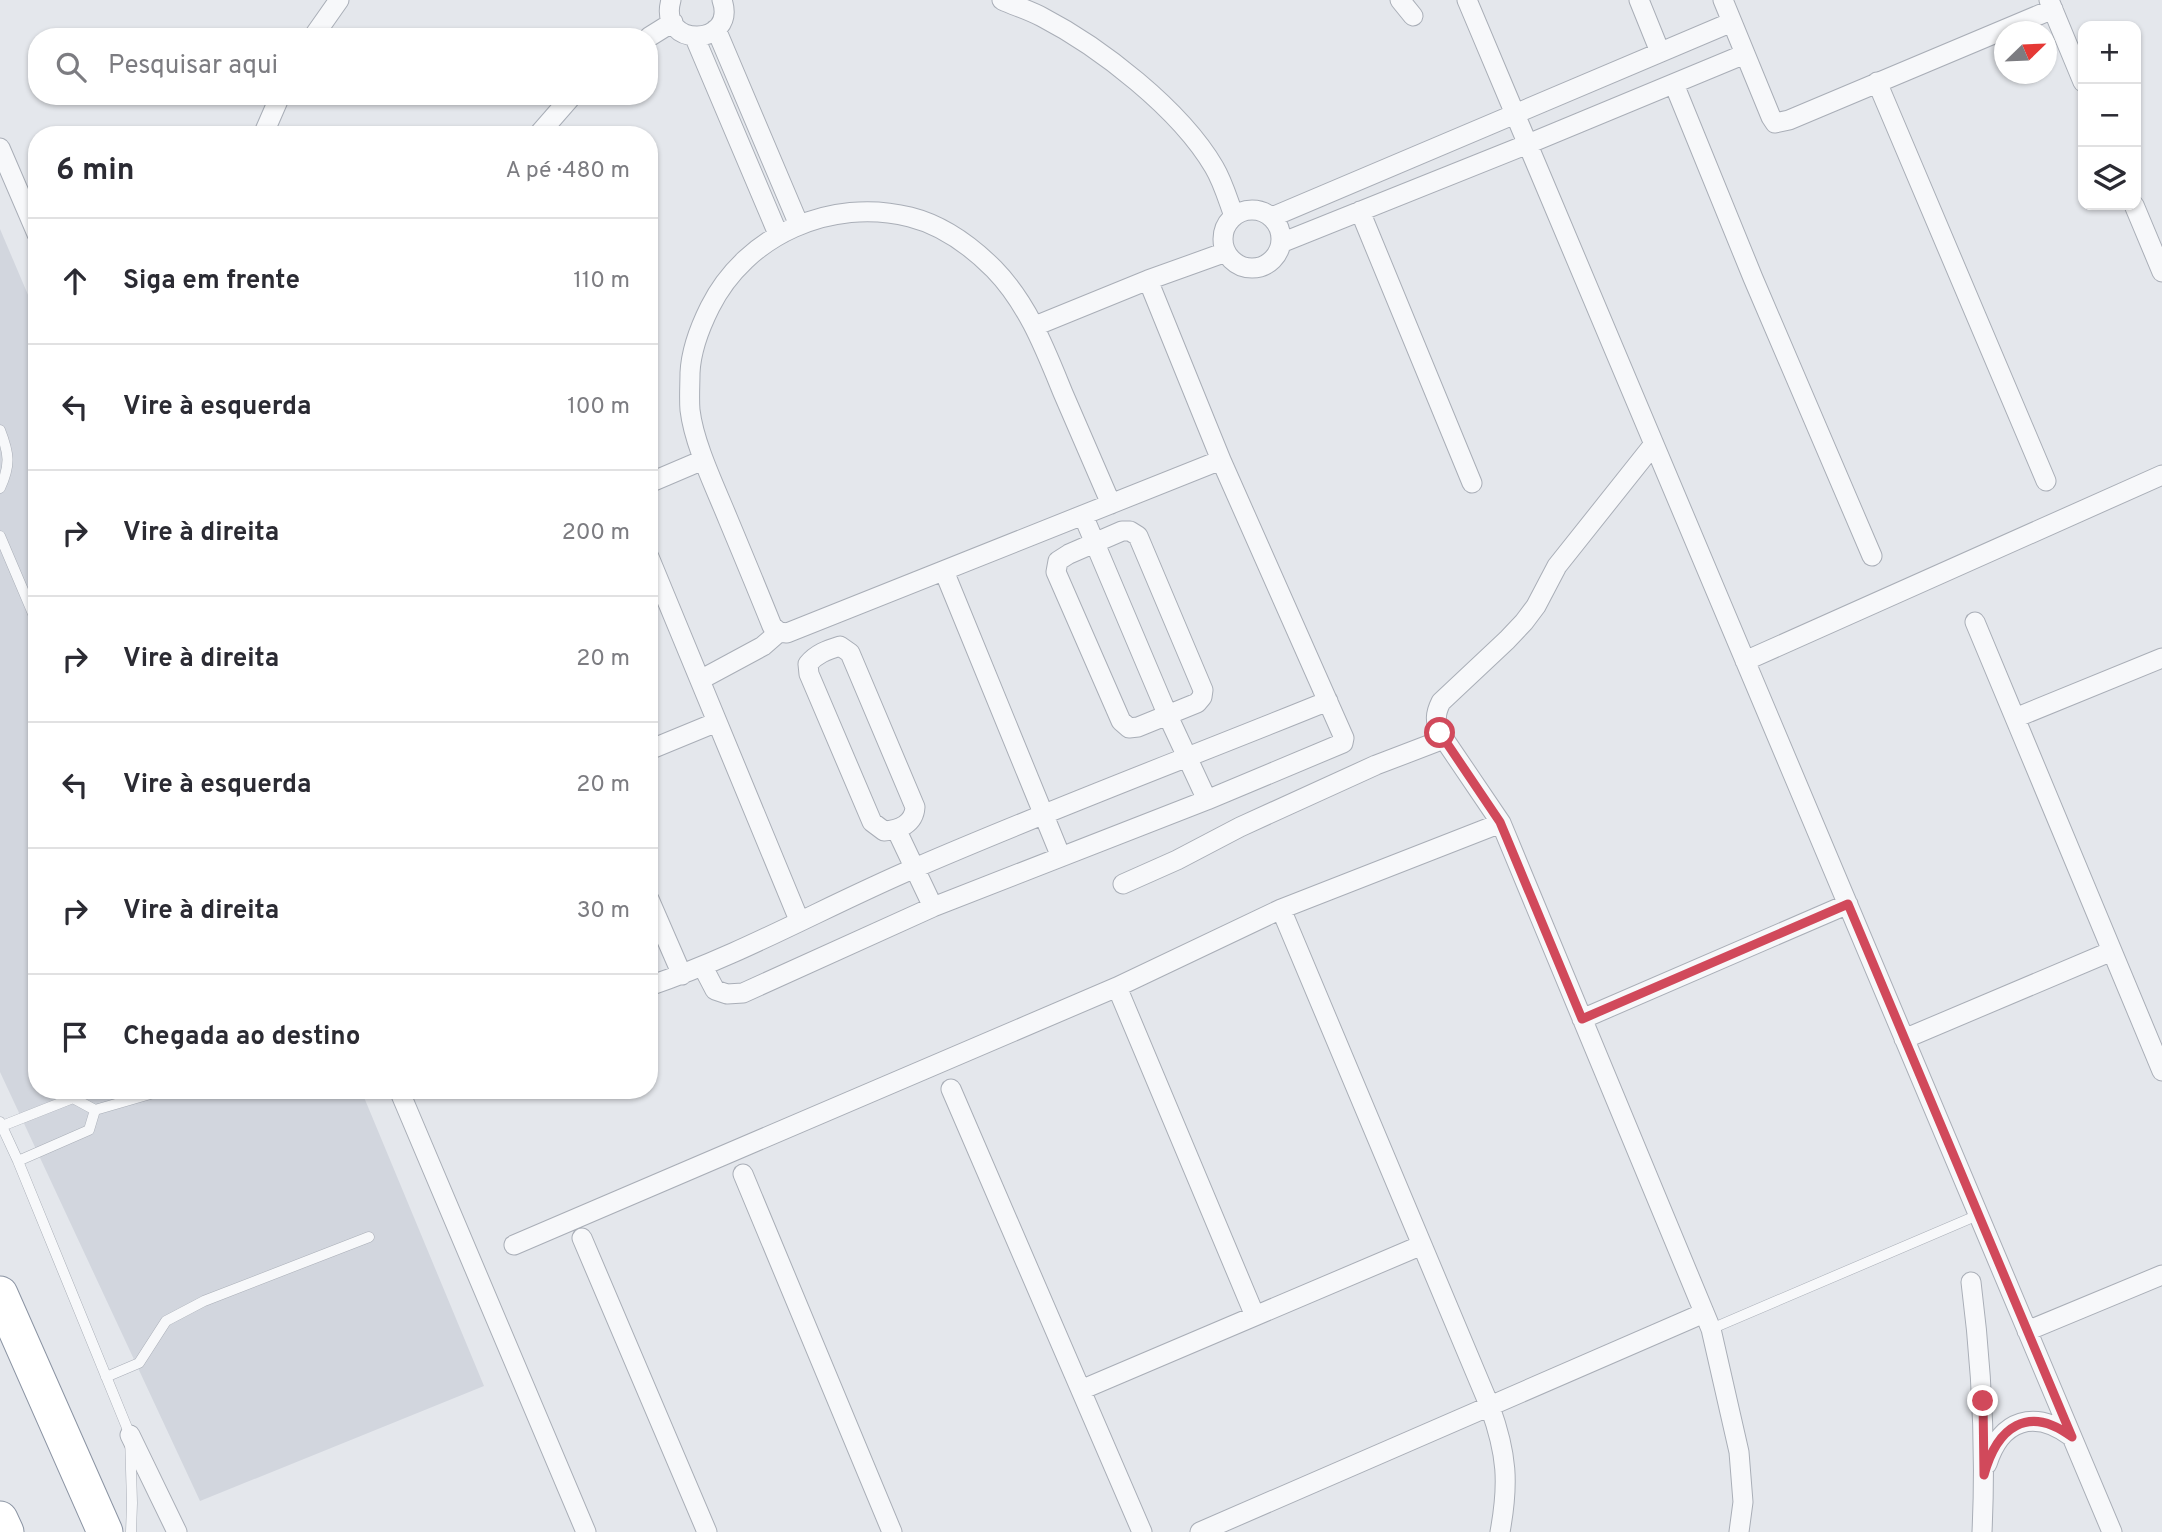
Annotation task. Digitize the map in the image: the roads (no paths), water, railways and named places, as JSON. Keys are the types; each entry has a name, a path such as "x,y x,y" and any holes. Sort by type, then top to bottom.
{"highway":[{"path":"0,1294 105,1532"},
{"path":"0,1519 6,1532"}],"street":[{"path":"319,28 339,0"},
{"path":"671,0 670,14 678,30 695,38 716,29 724,14 722,0"},
{"path":"1002,0 1041,17 1091,47 1146,90 1186,130 1213,166 1234,216"},
{"path":"1399,0 1413,16"},
{"path":"1467,0 2112,1532"},
{"path":"1639,0 1660,52"},
{"path":"1723,0 1770,117 1775,122 1789,120 2051,5 2078,70"},
{"path":"658,31 673,22"},
{"path":"1272,217 1732,22"},
{"path":"716,29 799,225"},
{"path":"695,38 778,234"},
{"path":"1282,243 1745,54"},
{"path":"1616,70 1628,103"},
{"path":"1877,82 2046,481"},
{"path":"1674,84 1753,278 1872,556"},
{"path":"267,126 276,105"},
{"path":"546,126 564,105"},
{"path":"0,148 28,213"},
{"path":"1253,210 1272,217 1281,233 1282,243 1272,261 1263,267 1252,269 1241,267 1232,261 1223,243 1227,224 1234,216 1253,210"},
{"path":"2136,210 2162,272"},
{"path":"1360,211 1472,483"},
{"path":"1111,504 1035,326 1016,296 995,271 963,242 912,217 871,212 837,213 778,234 744,259 718,291 700,328 690,369 690,411 703,460 772,626 779,632 787,633 944,571 1221,460"},
{"path":"1035,326 1148,279 1226,252"},
{"path":"703,967 715,990 727,994 743,993 933,906 1207,800 1343,743 1344,738 1221,460 1148,279"},
{"path":"1654,444 1557,566 1536,606 1524,622 1441,702 1436,712 1436,722 1500,822 1707,1321 1739,1452 1743,1502 1739,1532"},
{"path":"658,479 703,460"},
{"path":"1745,661 2162,475"},
{"path":"1083,515 1186,758 1207,800"},
{"path":"1122,531 1130,531 1138,536 1203,690 1197,703 1138,727 1129,728 1121,721 1056,572 1058,561 1095,543 1122,531"},
{"path":"944,571 1060,858"},
{"path":"658,579 799,920"},
{"path":"814,622 828,649"},
{"path":"1975,622 2162,1071"},
{"path":"700,680 763,646 779,632"},
{"path":"840,646 850,653 915,807 912,820 897,831 884,831 872,822 809,674 808,664 813,657 828,649 840,646"},
{"path":"2015,718 2162,658"},
{"path":"658,983 703,967 915,867 1328,701"},
{"path":"658,746 717,722"},
{"path":"1123,884 1376,765 1444,738"},
{"path":"514,1245 1118,987 1281,909 1500,822"},
{"path":"897,831 933,906"},
{"path":"1582,1019 1848,904"},
{"path":"1281,909 1501,1438 1506,1470 1506,1502 1500,1532"},
{"path":"658,920 682,975"},
{"path":"1904,1039 2112,951"},
{"path":"1118,987 1255,1316"},
{"path":"951,1089 1142,1532"},
{"path":"403,1099 586,1532"},
{"path":"743,1174 892,1532"},
{"path":"582,1238 707,1532"},
{"path":"1081,1390 1422,1245"},
{"path":"2028,1331 2162,1275"},
{"path":"1970,1283 1983,1401 1982,1532"},
{"path":"1200,1532 1490,1407 1707,1321"},
{"path":"1984,1475 1994,1447 2003,1434 2015,1425 2029,1420 2045,1422 2059,1427 2072,1437"},
{"path":"130,1435 177,1532"}],"lane":[{"path":"0,430 8,452 5,477 0,488"},
{"path":"0,536 28,602"},
{"path":"70,1099 1,1124 19,1161 130,1435 131,1532"},
{"path":"75,1099 95,1110 133,1099"},
{"path":"19,1161 89,1130 95,1110"},
{"path":"1707,1321 1978,1215"},
{"path":"106,1377 139,1363 166,1321 204,1300 369,1237"}]}
